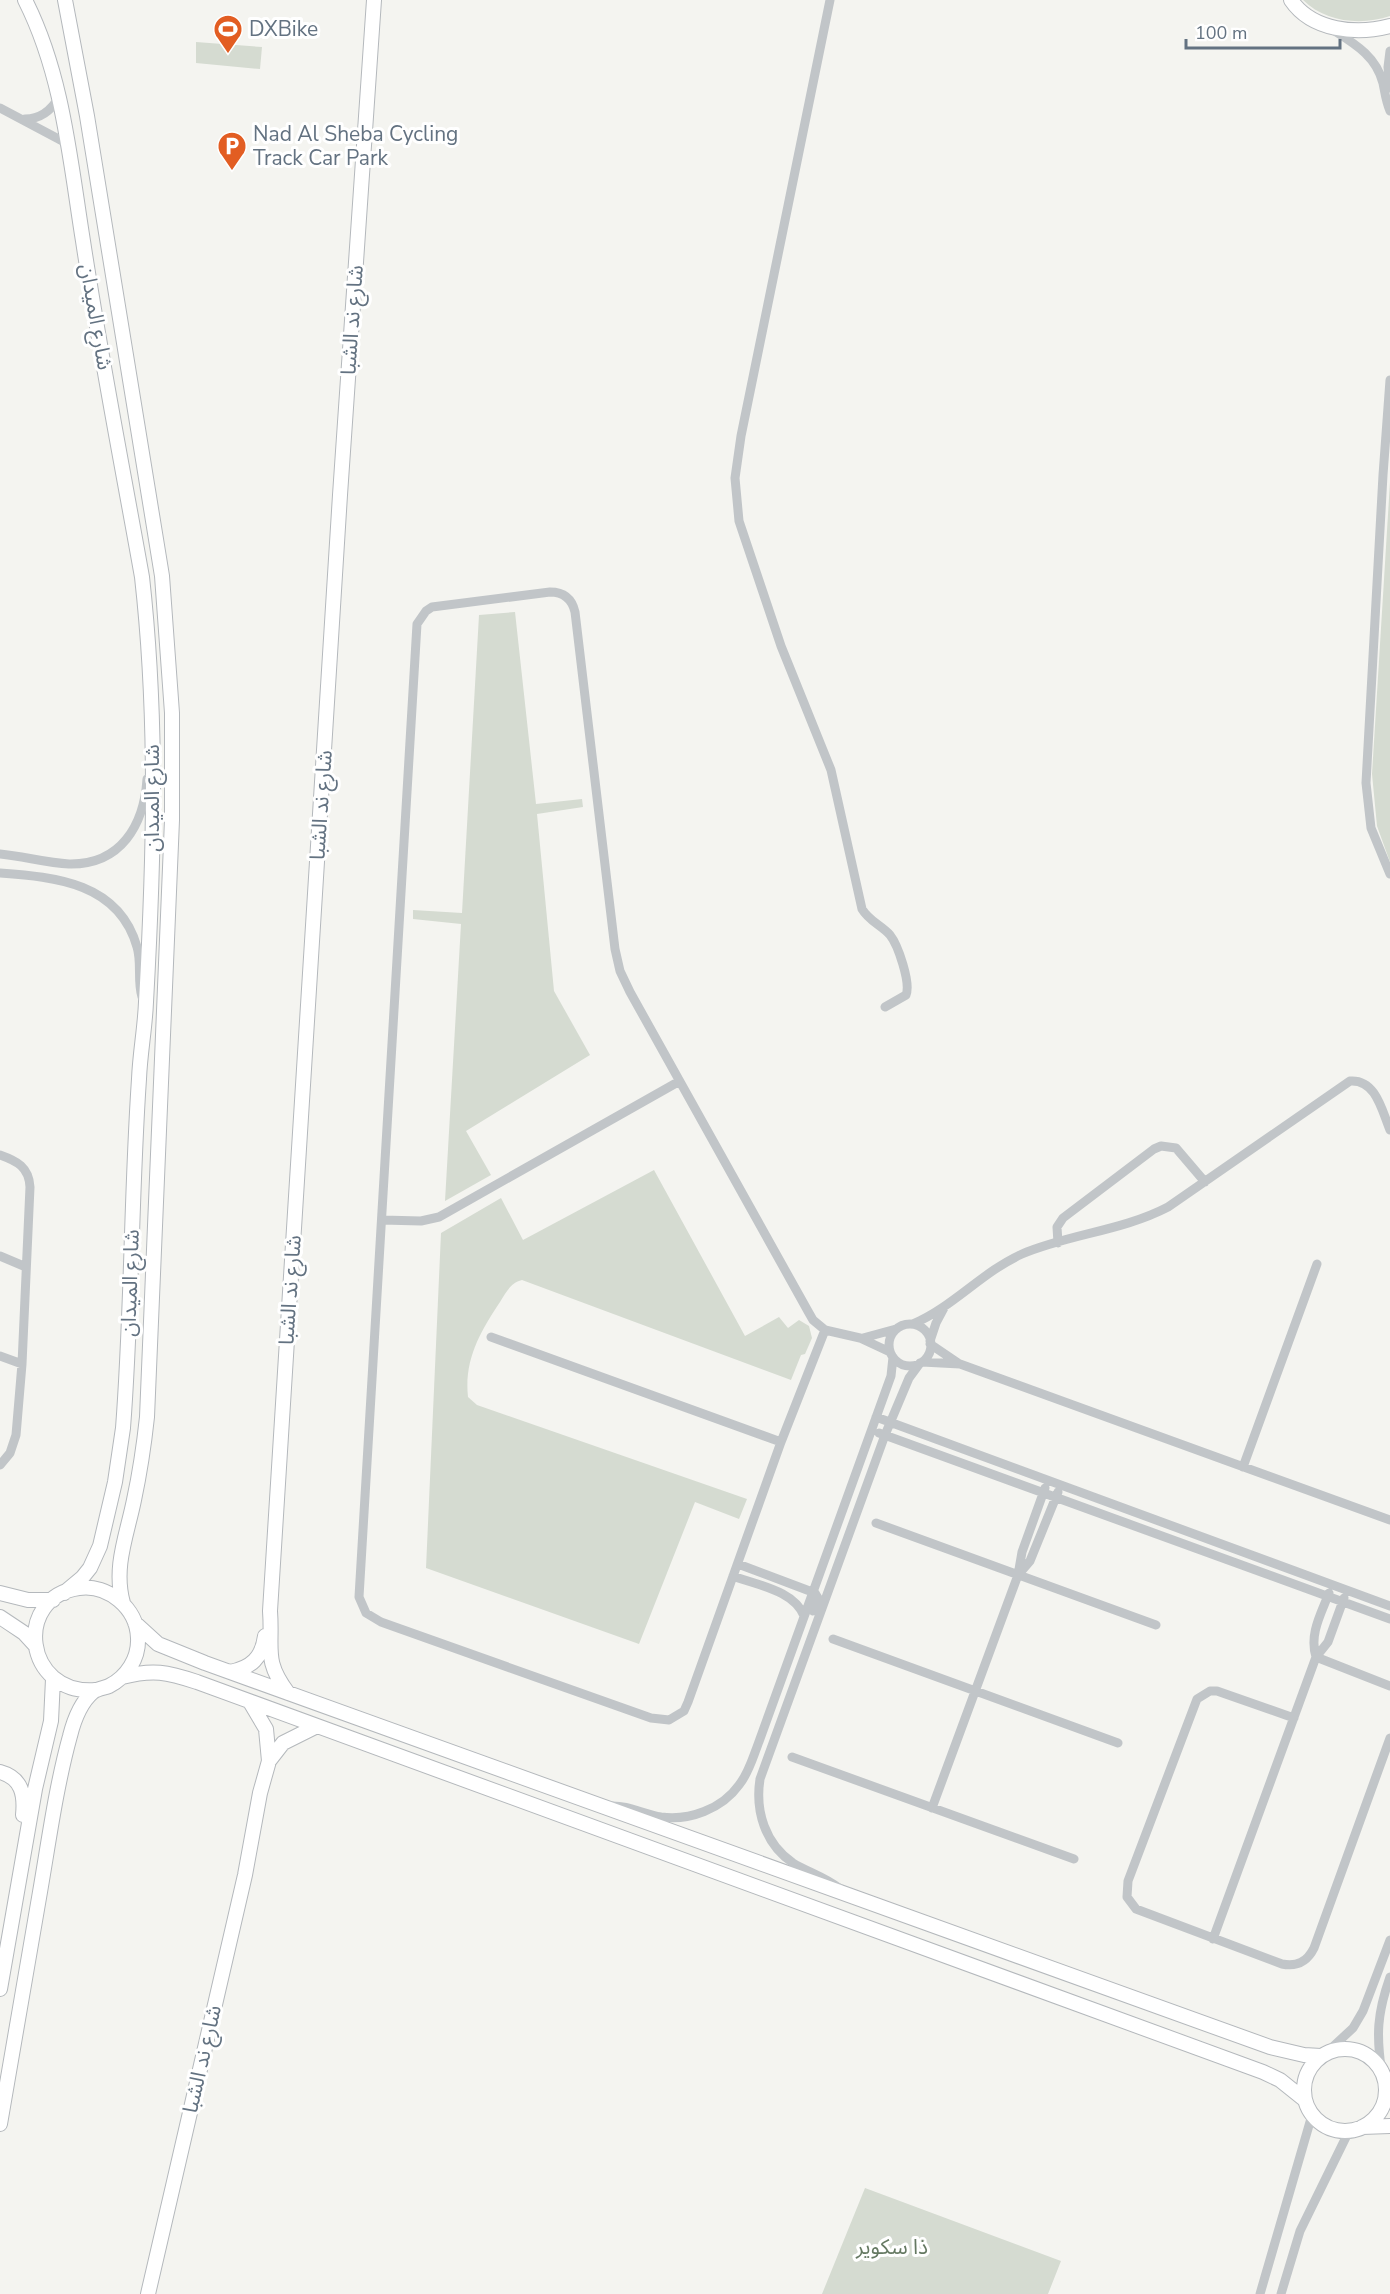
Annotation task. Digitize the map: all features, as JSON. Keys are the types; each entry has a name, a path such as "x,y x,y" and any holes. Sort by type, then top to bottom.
{"street":[{"name":"شارع الميدان","path":"25,0 43,40 59,97 68,144 142,576 148,631 153,738 154,797 146,1005 139,1078 125,1400 120,1455 96,1557 82,1578 58,1597"},
{"name":"شارع الميدان","path":"65,0 87,116 162,576 174,749 147,1417 137,1487 119,1566 123,1604"},
{"name":"شارع ند الشبا","path":"288,1693 278,1679 270,1660 270,1611 341,483 374,0"},
{"path":"830,0 741,436 735,478 736,499 742,533 781,646 831,770 862,909 870,920 893,939 908,982 906,994 885,1007"},
{"path":"1289,2 1307,16 1326,25 1362,49 1373,61 1381,76 1390,111"},
{"path":"1326,25 1358,31 1390,26"},
{"path":"1390,51 1388,67 1390,88"},
{"path":"22,119 44,114 59,97"},
{"path":"0,108 68,144"},
{"path":"1390,381 1366,783 1371,828 1390,874"},
{"path":"825,1330 688,1702 678,1717 660,1721 651,1718 381,1622 366,1612 362,1605 359,1588 416,632 420,617 432,607 550,592 564,595 574,605 617,960 624,982 813,1320 825,1330 860,1338 906,1365 921,1362 960,1364"},
{"path":"0,854 71,864 89,861 114,850 127,838 141,815 146,798 148,765 153,738"},
{"path":"0,873 76,884 95,892 112,905 126,921 135,939 140,960 141,993 146,1005"},
{"path":"860,1338 913,1324 945,1306 1013,1259 1157,1213 1350,1081 1358,1080 1370,1087 1390,1130"},
{"path":"382,1220 421,1221 439,1217 678,1082"},
{"path":"1058,1243 1057,1227 1063,1218 1161,1146 1176,1148 1205,1182"},
{"path":"0,1155 24,1167 30,1180 22,1364 14,1444 0,1465"},
{"path":"0,1256 26,1267"},
{"path":"1243,1467 1317,1263"},
{"path":"848,1895 825,1878 795,1864 781,1853 764,1828 759,1807 759,1789 763,1769 802,1658 885,1435 909,1378 928,1354 936,1323 945,1306"},
{"path":"913,1324 924,1330 930,1342 960,1364 1390,1520"},
{"path":"605,1806 621,1806 659,1816 679,1817 706,1811 732,1794 745,1777 891,1376 890,1340 896,1329"},
{"path":"491,1337 782,1442"},
{"path":"0,1356 22,1364"},
{"path":"876,1417 1390,1606"},
{"path":"871,1430 1390,1619"},
{"path":"932,1808 1018,1575 1020,1559 1048,1481"},
{"path":"1018,1575 1030,1561 1060,1485"},
{"path":"876,1523 1156,1625"},
{"path":"738,1564 816,1594 817,1600 801,1647 802,1658"},
{"path":"733,1576 788,1596 798,1604 804,1616"},
{"path":"1316,1657 1313,1648 1314,1633 1332,1584"},
{"path":"0,1593 28,1600 58,1597 79,1588 95,1589 110,1594 123,1604 135,1623 158,1644 230,1672 1270,2048 1304,2055 1323,2055 1347,2049 1358,2051 1377,2064 1386,2079"},
{"path":"1213,1939 1316,1657 1328,1642 1347,1590"},
{"path":"58,1597 38,1620 35,1645 44,1669 53,1679 73,1689 95,1690 112,1684 122,1677 137,1652 138,1637 135,1623"},
{"name":"شارع ند الشبا","path":"230,1672 242,1670 257,1660 264,1644 270,1611"},
{"path":"0,1617 24,1633 35,1645"},
{"path":"833,1639 1118,1743"},
{"path":"1316,1657 1390,1686"},
{"path":"122,1677 150,1671 169,1673 1263,2072 1280,2080 1305,2100"},
{"path":"0,1989 23,1852 51,1721 53,1679"},
{"path":"0,2124 57,1794 73,1724 78,1712 95,1690"},
{"path":"1294,1718 1217,1690 1210,1691 1197,1699 1128,1881 1127,1897 1136,1909 1213,1939 1290,1965 1298,1965 1310,1955 1390,1738"},
{"path":"250,1702 266,1729 269,1761"},
{"path":"269,1761 283,1743 315,1726"},
{"path":"792,1757 1074,1859"},
{"name":"شارع ند الشبا","path":"148,2294 245,1875 260,1793 269,1761"},
{"path":"0,1772 15,1779 23,1792 24,1807 20,1833 23,1852"},
{"path":"1390,1940 1364,2012 1353,2028 1308,2071 1304,2090 1305,2100 1312,2115 1329,2128 1356,2129 1390,2126"},
{"path":"1281,2294 1300,2231 1356,2129 1370,2122 1382,2108 1386,2079 1378,2047 1377,2022 1390,1977"},
{"path":"1260,2294 1312,2115"}],"green space":[{"path":"1303,0 1390,0 1390,16 1367,21 1344,20 1322,13"},
{"name":"DXBike","path":"196,42 262,47 260,69 196,63"},
{"path":"1390,482 1390,862 1377,826 1372,774"},
{"path":"515,612 536,804 582,799 583,807 537,814 554,991 590,1055 466,1131 491,1175 445,1201 461,924 413,919 413,910 462,913 479,615"},
{"path":"654,1170 745,1336 779,1317 788,1328 799,1320 809,1326 812,1338 805,1354 801,1355 791,1380 522,1280 514,1283 509,1289 480,1335 471,1359 467,1384 468,1397 477,1405 747,1499 739,1519 695,1502 639,1644 426,1568 441,1233 501,1198 523,1240"},
{"name":"ذا سكوير","path":"865,2188 1061,2261 1048,2294 822,2294"}],"place":[{"name":"DXBike","path":"228,54"},
{"name":"Nad Al Sheba Cycling Track Car Park","path":"232,172"}]}
